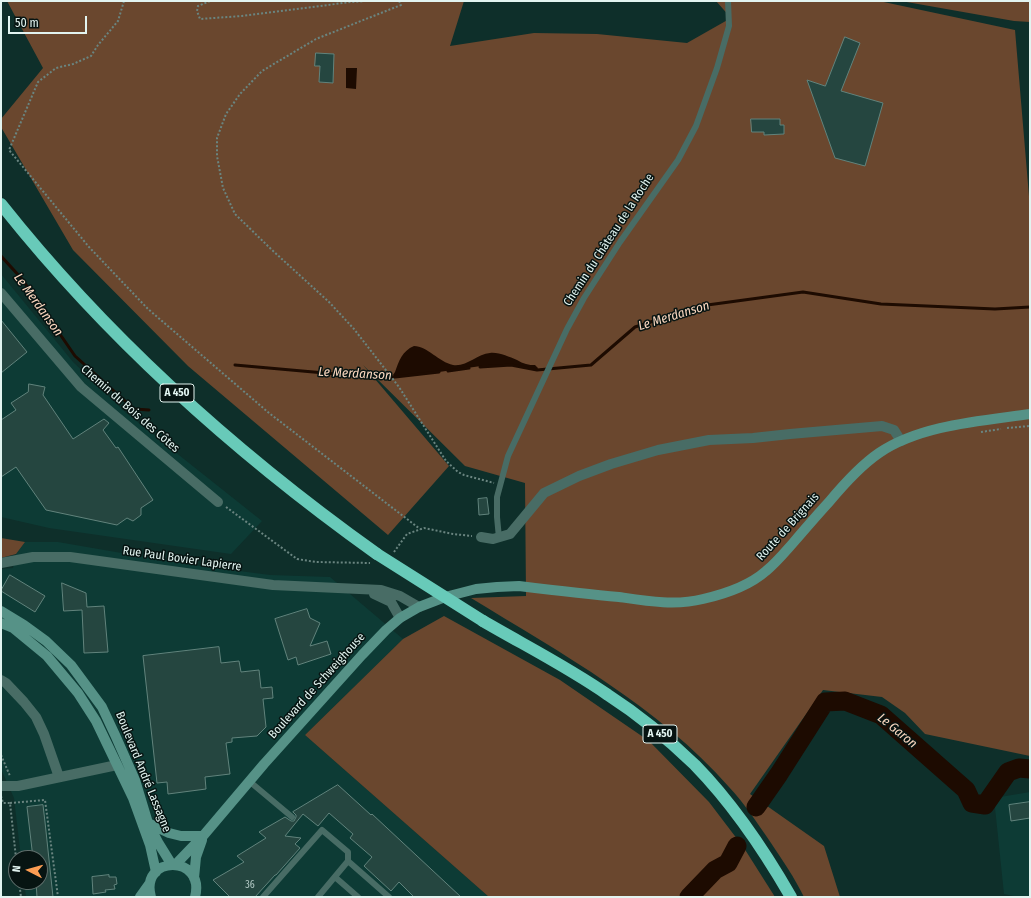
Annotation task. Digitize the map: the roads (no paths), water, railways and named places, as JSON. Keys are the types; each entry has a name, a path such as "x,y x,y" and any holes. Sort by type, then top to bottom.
{"highway":[{"name":"A 450","path":"1,204 78,294 164,381 209,422 306,502 377,554 483,621 608,694 653,728 676,748 700,771 735,812 771,863 791,897"}],"street":[{"name":"Chemin du Bois des Côtes","path":"1,293 81,386 218,502"},
{"name":"Route de Brignais","path":"476,589 519,586 656,602 680,603 702,600 725,593 746,584 766,571 786,551 855,473 875,456 901,441 924,432 1030,414"},
{"path":"481,537 494,539 510,534 544,493 579,476 611,464 658,450 709,440 753,438 882,426 894,430 901,441"},
{"name":"Rue Paul Bovier Lapierre","path":"1,563 33,557 70,557 273,585 381,590 400,596 419,607"},
{"name":"Rue Paul Bovier Lapierre","path":"360,589 380,596 391,602 400,618"},
{"name":"Boulevard de Schweighouse","path":"174,865 203,836 249,781 386,630 400,618 419,607 445,597 476,589"},
{"name":"Boulevard André Lassagne","path":"1,611 46,641 66,660 102,707 134,780 148,823 159,844 174,865"},
{"path":"1,623 13,628 47,656 78,693 96,721 133,798 150,845 156,872"},
{"path":"1,680 6,683 24,702 36,717 44,734 59,777"},
{"path":"1,786 18,786 117,765"},
{"path":"148,823 169,833 181,836 203,836"},
{"name":"Boulevard de Schweighouse","path":"195,897 196,885 194,878 196,857 203,836"},
{"path":"150,897 149,891 152,877 161,868 174,865 181,866 194,878"},
{"path":"140,897 150,883"}],"lane":[{"name":"Chemin du Château de la Roche","path":"499,538 497,497 508,456 564,336 584,298 620,242 678,160 696,126 717,68 729,26 728,1"},
{"path":"249,781 292,818"},
{"path":"263,897 322,830 348,852 348,861 318,897"},
{"path":"348,861 389,897"},
{"path":"335,877 358,897"}],"waterway":[{"name":"Le Merdanson","path":"1,256 22,279 75,356 134,409 149,410"},
{"name":"Le Merdanson","path":"480,367 511,365 537,370 591,365 635,327 700,306 803,292 881,304 995,309 1030,307"},
{"name":"Le Merdanson","path":"235,365 347,375 395,377 439,372"},
{"name":"Le Merdanson","path":"448,371 469,368"},
{"name":"Le Garon","path":"756,807 825,702 845,701 881,715 966,790 972,803 985,805 1008,772 1019,768 1030,769"},
{"name":"Le Garon","path":"689,897 715,870 728,863 737,846"}]}
